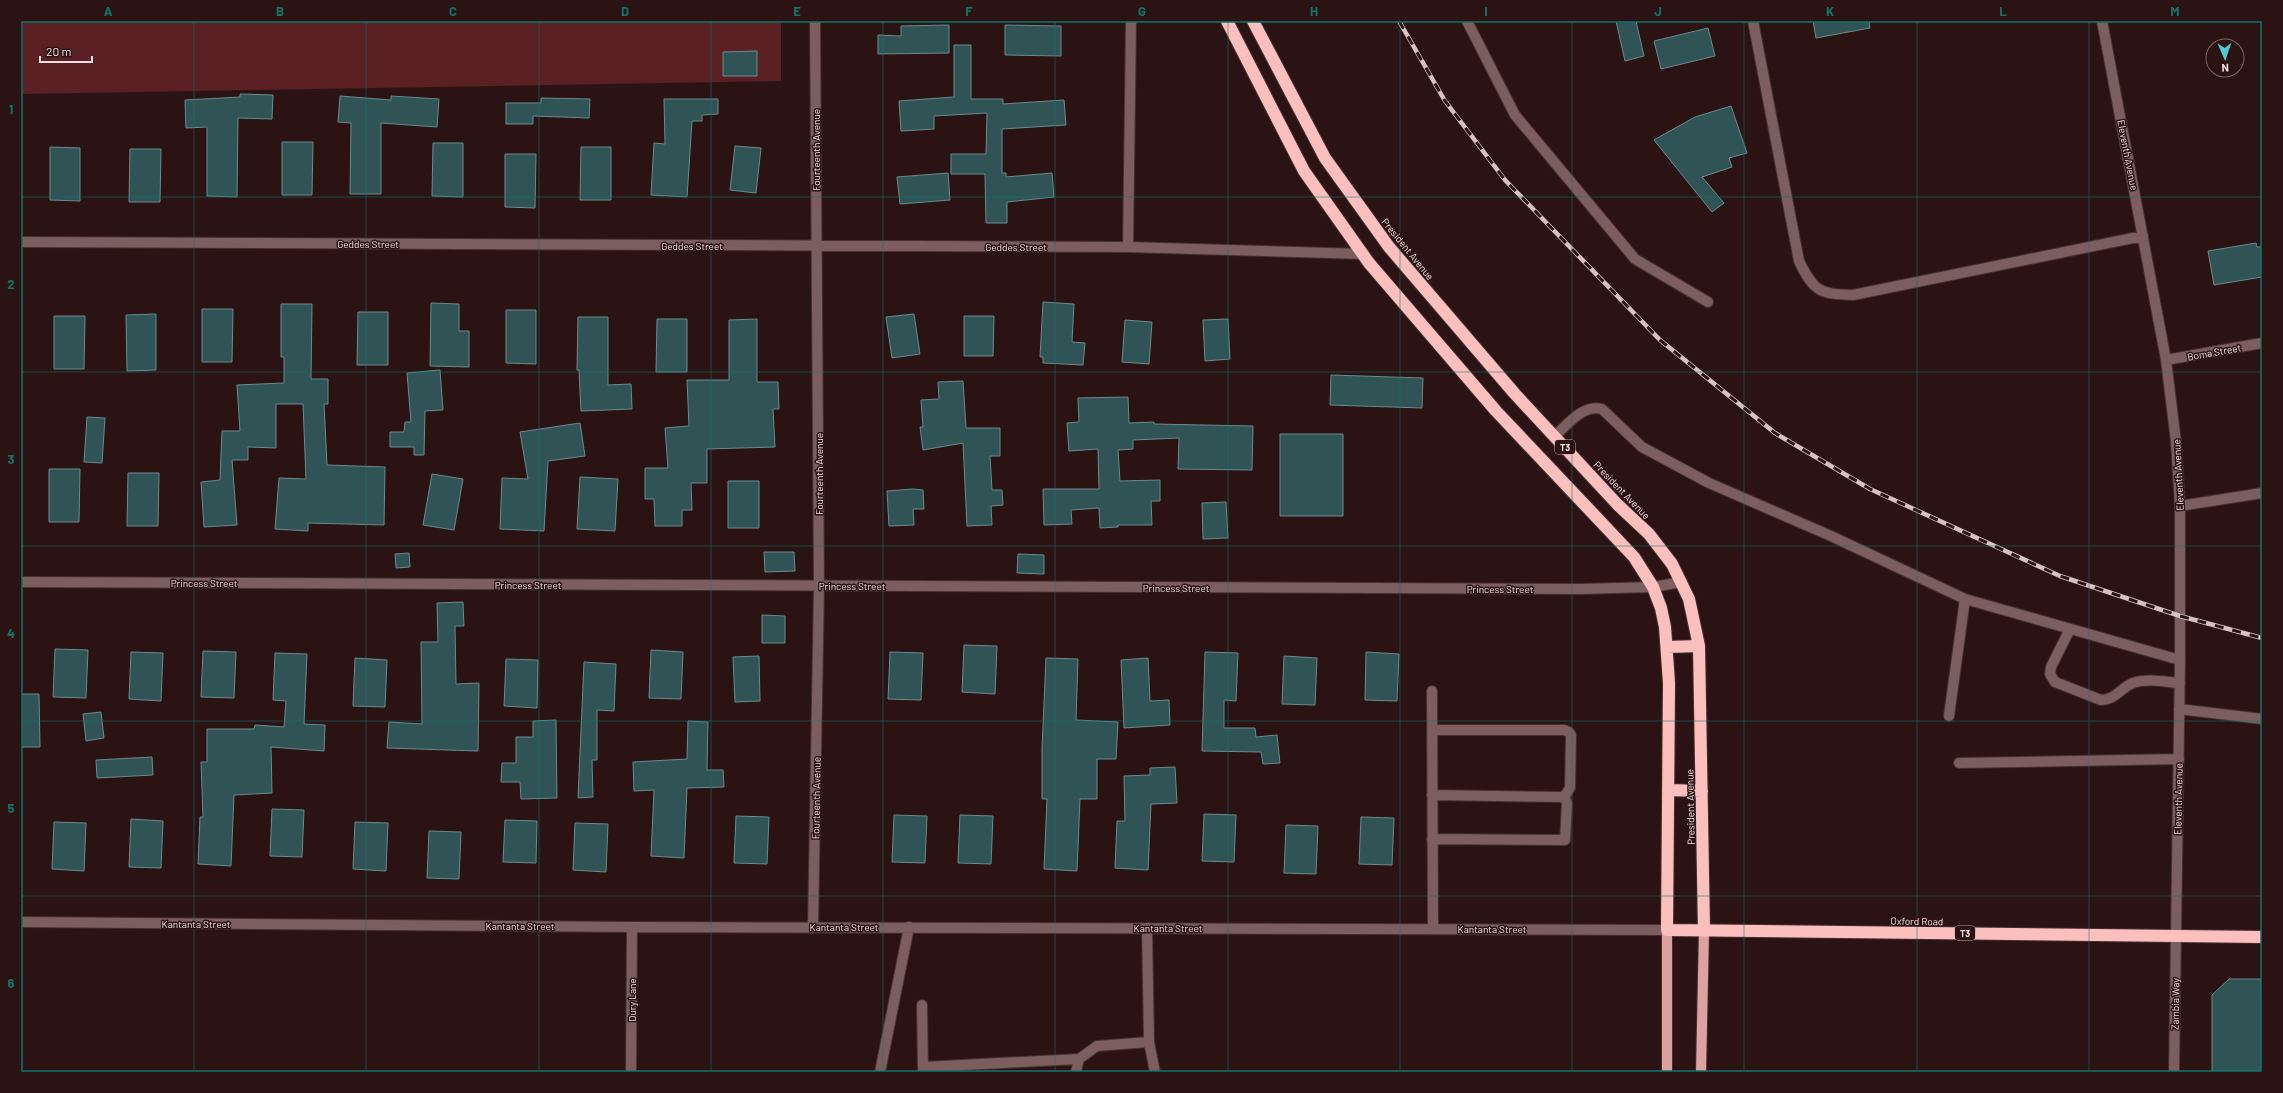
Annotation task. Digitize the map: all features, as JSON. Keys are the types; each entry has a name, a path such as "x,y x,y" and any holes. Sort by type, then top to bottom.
{"highway":[{"name":"T3","path":"1227,21 1304,171 1364,254 1496,411 1634,557 1653,587 1661,608 1667,647 1669,683 1668,930"},
{"name":"President Avenue","path":"1253,21 1325,158 1389,247 1515,394 1618,505 1649,534 1672,564 1682,582 1695,617 1699,646 1704,930"},
{"path":"1667,647 1699,646"},
{"path":"1668,790 1702,791"},
{"name":"Oxford Road","path":"1668,930 2262,937"}],"main road":[{"path":"1667,1072 1668,930"},
{"name":"President Avenue","path":"1701,1072 1704,930"}],"street":[{"name":"Fourteenth Avenue","path":"813,927 819,586 816,21"},
{"path":"1128,247 1131,21"},
{"path":"1467,21 1515,115 1635,259 1708,302"},
{"path":"1753,21 1799,261 1810,283 1828,294 1853,295 2143,236"},
{"name":"Eleventh Avenue","path":"2102,21 2166,360 2176,442 2180,506 2180,709 2176,936"},
{"name":"Geddes Street","path":"21,242 817,247 1128,247 1364,254"},
{"name":"Boma Street","path":"2166,360 2262,344"},
{"path":"1555,436 1586,409 1594,407 1602,409 1642,447 1709,483 1831,536 1965,599 2180,660"},
{"path":"2180,506 2262,493"},
{"name":"Princess Street","path":"21,582 1565,589 1653,587 1682,582"},
{"path":"1949,716 1965,599"},
{"path":"2070,629 2050,667 2050,674 2055,682 2101,700 2107,700 2132,683 2141,680 2180,683"},
{"path":"1432,691 1433,929"},
{"path":"2180,709 2262,719"},
{"path":"1432,730 1569,732 1571,736 1570,788 1564,797"},
{"path":"1959,763 2179,759"},
{"path":"1432,795 1564,797"},
{"path":"1432,840 1563,841 1567,837 1567,803 1564,797"},
{"name":"Kantanta Street","path":"21,922 632,927 1668,930"},
{"name":"Dury Lane","path":"632,927 632,1072"},
{"path":"880,1072 909,927"},
{"path":"1147,928 1149,1042 1155,1072"},
{"name":"Zambia Way","path":"2174,1072 2176,936"},
{"path":"922,1005 923,1069 1079,1059 1097,1046 1149,1042"},
{"path":"1076,1072 1079,1059"}],"shaded area":[{"path":"21,21 781,21 781,81 21,94"}],"building":[{"path":"1616,21 1636,21 1644,56 1625,61"},
{"path":"1813,21 1869,21 1870,28 1816,38"},
{"path":"949,25 949,53 878,54 878,35 901,36 901,26"},
{"path":"1005,25 1061,26 1061,56 1005,55"},
{"path":"1708,28 1715,56 1661,69 1654,41"},
{"path":"954,45 971,45 971,99 1003,99 1003,104 1064,100 1066,125 1002,129 1002,173 1006,173 1006,177 1052,173 1054,197 1007,202 1007,223 986,223 985,174 951,174 951,154 986,154 987,113 934,116 934,129 901,131 899,101 954,97"},
{"path":"757,51 757,76 723,76 723,52"},
{"path":"240,94 273,95 272,119 238,118 237,197 207,196 207,127 186,128 185,100 240,97"},
{"path":"340,96 391,100 391,96 439,99 437,127 381,123 381,194 350,194 351,123 338,122"},
{"path":"541,98 590,99 589,118 533,116 533,124 506,124 506,103 541,103"},
{"path":"664,99 718,99 718,114 702,115 702,121 692,121 687,197 651,195 654,143 665,144"},
{"path":"1731,106 1747,153 1729,158 1732,167 1702,177 1724,203 1712,212 1654,140 1695,117"},
{"path":"282,142 313,142 312,195 282,195"},
{"path":"433,143 463,143 463,197 432,196"},
{"path":"735,146 761,148 756,193 730,190"},
{"path":"50,147 80,148 80,201 50,200"},
{"path":"581,147 611,147 611,200 580,200"},
{"path":"130,149 161,149 160,202 129,202"},
{"path":"505,154 536,154 535,208 505,207"},
{"path":"948,173 950,200 900,204 897,177"},
{"path":"2256,243 2257,247 2262,247 2262,277 2214,285 2208,251"},
{"path":"1043,302 1074,304 1072,342 1085,343 1083,365 1043,363 1043,357 1040,357"},
{"path":"431,303 459,304 459,331 469,331 469,367 430,366"},
{"path":"281,304 312,304 311,379 328,379 328,404 324,404 327,465 385,467 384,525 308,523 308,531 275,529 279,478 306,479 303,404 276,404 276,448 248,447 248,460 232,460 237,525 204,527 201,482 220,480 222,431 240,431 237,385 284,383 284,357 281,357"},
{"path":"202,309 233,309 232,362 202,362"},
{"path":"506,310 536,310 536,364 506,363"},
{"path":"358,312 388,312 388,365 357,365"},
{"path":"156,314 156,370 127,371 126,315"},
{"path":"914,314 920,354 892,358 886,317"},
{"path":"54,316 85,316 84,369 54,369"},
{"path":"964,316 994,316 993,356 964,356"},
{"path":"578,317 608,317 608,385 631,384 632,409 581,411 579,370 577,370"},
{"path":"657,319 687,319 687,372 656,372"},
{"path":"757,319 757,382 778,382 779,409 773,409 775,447 707,449 707,483 691,483 692,510 682,510 682,526 655,526 654,499 645,499 645,468 668,468 665,428 689,426 687,380 729,380 729,320"},
{"path":"1228,319 1230,359 1205,361 1203,320"},
{"path":"1125,320 1152,322 1149,364 1122,362"},
{"path":"440,370 443,410 425,411 424,455 414,455 414,447 390,447 390,432 404,432 405,422 411,422 407,373"},
{"path":"1331,375 1423,378 1422,408 1330,405"},
{"path":"963,381 966,428 1000,428 1000,456 990,456 992,490 1002,490 1003,505 991,506 992,525 967,526 963,443 923,450 920,427 923,427 921,400 939,399 938,382"},
{"path":"1128,397 1129,423 1154,422 1154,424 1253,426 1252,470 1178,469 1179,438 1133,440 1133,449 1118,450 1120,481 1160,480 1160,501 1151,501 1152,525 1118,525 1118,527 1100,528 1099,508 1071,510 1072,524 1044,525 1043,489 1099,489 1098,449 1069,451 1067,423 1079,422 1078,398"},
{"path":"87,417 105,418 102,463 84,462"},
{"path":"580,423 585,456 548,461 544,531 500,529 502,478 528,479 520,432"},
{"path":"1280,434 1343,434 1343,516 1280,516"},
{"path":"49,469 80,469 79,522 49,522"},
{"path":"128,473 159,473 158,526 127,526"},
{"path":"432,474 463,479 454,530 423,525"},
{"path":"580,477 618,479 615,531 577,529"},
{"path":"728,481 759,481 759,528 728,528"},
{"path":"913,489 923,490 924,509 913,509 914,525 889,526 887,491"},
{"path":"1226,502 1228,538 1203,539 1202,503"},
{"path":"764,552 794,552 795,571 765,572"},
{"path":"409,553 410,567 396,568 395,554"},
{"path":"1018,554 1044,555 1044,574 1017,573"},
{"path":"463,602 464,626 455,626 456,684 479,683 478,751 387,748 389,722 422,724 421,642 438,642 437,603"},
{"path":"762,615 785,616 785,643 762,643"},
{"path":"964,645 997,646 995,694 962,692"},
{"path":"55,649 88,650 86,698 53,697"},
{"path":"651,650 683,652 681,699 649,698"},
{"path":"203,651 236,652 234,698 201,697"},
{"path":"131,652 163,653 161,701 129,699"},
{"path":"890,652 923,653 921,700 888,699"},
{"path":"1205,652 1238,653 1236,701 1224,700 1224,728 1255,728 1256,737 1277,735 1280,763 1263,764 1261,752 1202,751"},
{"path":"1366,652 1399,654 1397,701 1365,700"},
{"path":"275,653 307,654 304,724 325,725 324,751 271,747 272,793 234,795 231,866 198,864 200,817 203,817 201,762 207,762 207,729 254,729 255,725 284,727 286,701 273,700"},
{"path":"759,656 760,701 735,702 733,657"},
{"path":"1284,656 1317,658 1315,705 1282,704"},
{"path":"355,658 387,660 385,707 353,706"},
{"path":"1046,658 1078,659 1076,720 1118,722 1116,759 1097,759 1097,799 1080,799 1077,871 1044,869 1047,799 1042,799 1042,748"},
{"path":"1148,658 1150,701 1169,700 1170,725 1124,728 1121,660"},
{"path":"506,659 538,660 537,708 504,706"},
{"path":"584,662 616,664 614,711 597,710 597,760 592,760 593,797 578,798"},
{"path":"21,694 39,694 40,747 21,747"},
{"path":"101,712 104,738 86,741 83,714"},
{"path":"556,720 557,798 521,799 520,782 501,782 502,763 516,763 516,737 533,737 533,721"},
{"path":"688,721 708,722 707,770 723,770 724,787 687,788 684,858 651,856 654,790 634,791 633,762 687,759"},
{"path":"152,757 153,775 97,778 96,760"},
{"path":"1175,767 1177,803 1151,804 1148,870 1115,868 1117,821 1125,821 1124,776 1150,775 1150,768"},
{"path":"272,809 304,810 302,857 270,856"},
{"path":"1204,814 1236,815 1234,862 1202,861"},
{"path":"894,815 927,816 925,863 892,862"},
{"path":"960,815 993,816 991,864 958,863"},
{"path":"736,816 769,817 767,864 734,863"},
{"path":"1361,817 1394,818 1392,865 1359,864"},
{"path":"131,819 163,821 161,868 129,867"},
{"path":"505,820 537,821 536,863 503,862"},
{"path":"54,822 86,823 84,871 52,869"},
{"path":"355,822 388,823 386,871 353,869"},
{"path":"575,823 608,824 606,872 573,870"},
{"path":"1286,825 1318,826 1316,874 1284,873"},
{"path":"429,831 461,832 459,879 427,878"},
{"path":"2229,979 2261,979 2262,1072 2212,1072 2212,995"}],"railway":[{"path":"1399,21 1445,101 1505,180 1660,340 1775,433 1870,489 2060,576 2180,616 2262,638"}]}
